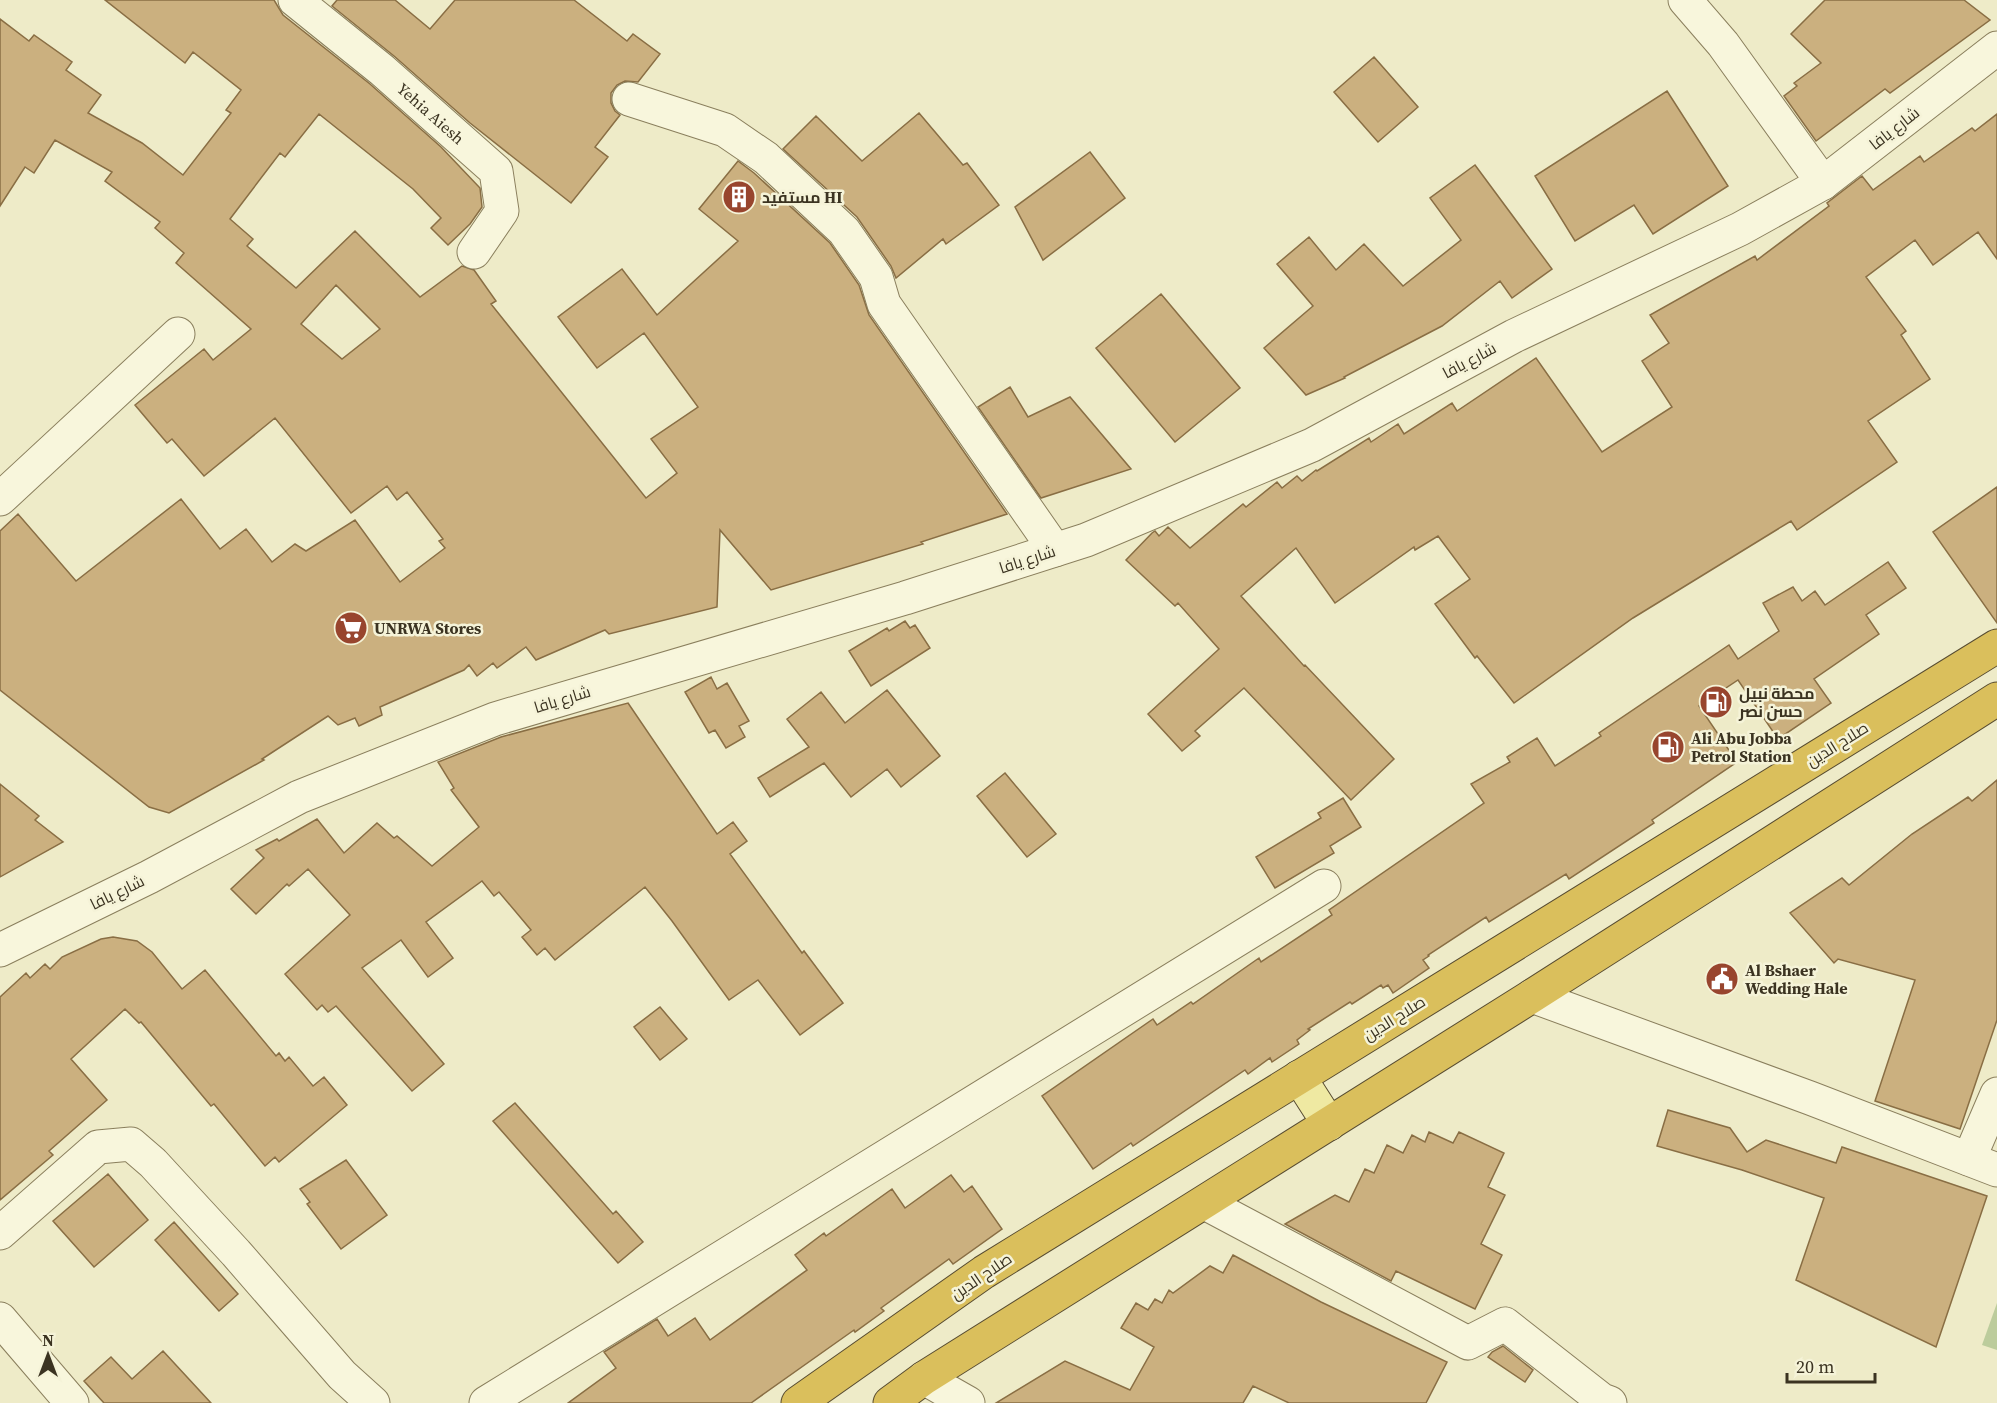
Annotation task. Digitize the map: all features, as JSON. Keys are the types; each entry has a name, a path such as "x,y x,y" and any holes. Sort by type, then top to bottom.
{"highway":[{"name":"صلاح الدين","path":"798,1403 984,1272 1997,646"},
{"path":"890,1403 924,1378 1205,1203 1997,699"}],"main road":[{"path":"1299,1077 1329,1124"}],"street":[{"name":"Yehia Aiesh","path":"295,0 382,70 496,171 502,211 474,252"},
{"path":"1685,0 1723,44 1822,183"},
{"name":"شارع يافا","path":"0,950 149,877 299,797 495,719 905,598 1086,540 1312,445 1514,336 1740,229 1822,183 1997,48"},
{"path":"629,99 724,130 766,158 843,231 876,277 884,303 1055,550"},
{"path":"0,499 178,334"},
{"path":"486,1403 1323,886"},
{"path":"1532,996 1810,1098 1983,1165 1997,1094"},
{"path":"0,1233 98,1148 131,1143 153,1163 236,1253 342,1375 373,1403"},
{"path":"1205,1203 1468,1343 1505,1324 1602,1400 1610,1403"},
{"path":"0,1318 72,1403"},
{"path":"924,1378 968,1403"}],"green space":[{"path":"1997,1303 1997,1350 1982,1345"}],"building":[{"path":"105,0 274,0 283,15 370,84 441,147 480,188 482,207 470,224 448,245 431,228 441,218 413,189 319,114 285,157 280,153 230,219 253,239 247,246 296,288 355,231 420,297 462,266 474,270 496,301 491,304 646,498 677,473 651,439 698,407 644,333 597,368 558,317 622,269 657,315 738,241 699,209 738,161 830,243 859,285 869,315 1007,514 921,542 923,544 771,590 720,530 717,607 609,634 605,630 536,660 526,647 497,668 493,663 477,676 469,665 464,670 380,707 382,715 359,726 355,718 338,725 328,716 262,759 264,760 169,813 149,807 0,690 0,531 18,514 76,581 181,499 220,549 246,529 272,562 295,544 306,551 355,520 400,582 445,548 439,541 443,539 407,492 397,500 387,486 351,513 275,418 204,476 172,439 167,443 135,405 204,349 213,360 251,329 176,263 184,253 155,228 160,222 105,181 112,172 55,140 34,173 25,167 0,206 0,19 29,41 34,35 72,62 66,70 101,95 88,113 142,143 183,175 231,113 226,110 241,90 193,52 185,63","holes":["336,285 380,329 342,359 301,324"]},
{"path":"337,0 395,0 430,29 455,0 574,0 627,41 633,34 660,54 638,82 625,81 617,85 611,93 611,103 620,115 595,147 608,157 571,203 470,123 394,56 332,6"},
{"path":"1825,0 1964,0 1990,20 1890,93 1885,89 1816,141 1784,96 1797,86 1794,83 1821,63 1791,34"},
{"path":"1374,57 1418,107 1378,142 1334,92"},
{"path":"1667,91 1728,186 1653,234 1634,205 1575,241 1535,176"},
{"path":"919,113 963,165 967,163 999,205 946,244 943,239 896,278 891,266 857,217 783,149 816,116 862,161"},
{"path":"1997,114 1997,259 1978,232 1933,265 1915,240 1866,277 1906,331 1901,335 1930,379 1868,421 1897,462 1797,530 1791,521 1633,618 1514,703 1477,656 1475,658 1435,604 1470,579 1438,536 1415,550 1414,547 1335,603 1296,548 1241,596 1304,666 1394,759 1351,800 1244,688 1195,731 1200,736 1182,751 1148,714 1219,649 1178,603 1175,606 1126,560 1152,533 1155,531 1159,536 1168,527 1190,548 1243,504 1246,507 1277,482 1282,488 1297,476 1302,481 1369,438 1371,442 1398,424 1404,434 1452,403 1457,411 1536,358 1602,452 1672,407 1642,361 1669,343 1650,315 1755,256 1757,260 1829,206 1827,203 1862,176 1873,190 1920,156 1924,162 1972,128 1975,131"},
{"path":"1090,152 1125,198 1043,260 1015,207"},
{"path":"1475,165 1552,269 1512,298 1500,281 1442,326 1345,378 1306,395 1264,348 1313,306 1277,264 1309,237 1336,270 1364,244 1403,286 1461,240 1430,198"},
{"path":"1161,294 1240,388 1175,442 1096,348"},
{"path":"1010,387 1028,417 1070,397 1131,469 1041,498 978,407"},
{"path":"1997,487 1997,623 1933,532"},
{"path":"1888,562 1906,588 1866,615 1879,634 1814,679 1831,703 1778,739 1738,680 1699,706 1737,762 1652,820 1654,823 1569,879 1566,874 1489,922 1486,917 1428,955 1423,960 1429,968 1393,993 1388,985 1383,988 1381,985 1352,1004 1350,1002 1308,1029 1310,1030 1297,1040 1299,1044 1272,1062 1270,1058 1248,1074 1245,1070 1133,1146 1131,1143 1093,1169 1042,1096 1153,1019 1157,1025 1191,1002 1193,1004 1259,958 1261,962 1332,915 1329,910 1484,803 1471,784 1510,762 1507,757 1537,738 1555,766 1601,736 1599,733 1729,645 1738,659 1779,631 1763,603 1793,587 1802,601 1815,591 1825,605"},
{"path":"905,621 910,628 915,625 930,648 871,686 849,651 887,628 889,631"},
{"path":"711,677 717,689 727,683 749,721 739,726 745,737 726,748 715,730 709,733 685,692"},
{"path":"887,690 940,756 901,787 887,769 851,797 824,763 770,797 758,778 809,747 787,719 821,692 845,723"},
{"path":"628,703 717,834 733,822 747,841 730,854 802,953 804,951 843,1003 800,1035 758,980 729,1000 645,887 555,960 545,948 537,955 522,937 531,930 499,892 494,896 482,881 426,922 453,958 428,977 401,940 362,968 444,1064 412,1091 336,1006 328,1012 322,1005 317,1010 285,974 350,915 308,869 289,886 287,884 256,914 231,889 264,858 256,850 277,839 279,841 317,819 344,853 377,823 394,838 397,836 432,866 479,827 451,790 454,788 438,762 501,737"},
{"path":"1005,773 1056,834 1027,857 977,796"},
{"path":"1997,780 1997,1020 1960,1129 1875,1101 1915,980 1838,959 1834,963 1790,913 1842,878 1849,885 1912,834 1968,797 1972,801"},
{"path":"0,784 39,816 35,820 63,842 0,877"},
{"path":"1343,798 1361,827 1330,846 1334,853 1275,888 1256,857 1321,818 1318,813"},
{"path":"113,937 137,941 152,952 182,989 205,970 276,1056 279,1053 285,1061 289,1057 313,1086 324,1077 347,1105 279,1162 275,1157 265,1166 214,1104 211,1106 141,1022 139,1023 125,1009 71,1059 107,1100 49,1151 53,1155 0,1200 0,997 26,973 30,978 45,964 50,969 62,957 101,939"},
{"path":"660,1007 687,1039 660,1060 634,1027"},
{"path":"515,1103 613,1214 616,1211 643,1242 618,1263 493,1121"},
{"path":"1668,1110 1730,1128 1747,1152 1766,1140 1836,1163 1842,1147 1987,1196 1936,1347 1796,1280 1824,1198 1742,1170 1657,1146"},
{"path":"1429,1132 1453,1143 1459,1132 1504,1153 1488,1187 1505,1195 1481,1244 1502,1255 1475,1309 1396,1271 1391,1281 1285,1224 1335,1195 1349,1202 1365,1169 1374,1173 1387,1145 1403,1153 1412,1135 1425,1142"},
{"path":"346,1160 387,1215 341,1249 307,1204 310,1202 300,1189"},
{"path":"108,1174 148,1220 94,1267 53,1221"},
{"path":"951,1175 964,1192 972,1186 1002,1229 953,1264 949,1259 881,1308 884,1311 751,1403 568,1403 616,1368 604,1352 657,1319 668,1336 695,1318 710,1340 807,1270 795,1255 824,1233 826,1236 892,1189 905,1208"},
{"path":"174,1222 238,1294 219,1311 155,1240"},
{"path":"1233,1255 1321,1302 1447,1362 1426,1403 1289,1403 1253,1386 1243,1403 996,1403 1065,1361 1130,1390 1154,1347 1121,1328 1136,1303 1148,1310 1155,1299 1162,1303 1169,1290 1173,1293 1210,1266 1223,1273"},
{"path":"1503,1346 1533,1370 1525,1382 1488,1357"},
{"path":"163,1351 211,1403 104,1403 84,1381 111,1357 132,1379"}],"place":[{"name":"مستفيد HI","path":"739,197"},
{"name":"UNRWA Stores","path":"351,628"},
{"name":"محطة نبيل حسن نصر","path":"1716,702"},
{"name":"Ali Abu Jobba Petrol Station","path":"1668,747"},
{"name":"Al Bshaer Wedding Hale","path":"1722,979"}]}
